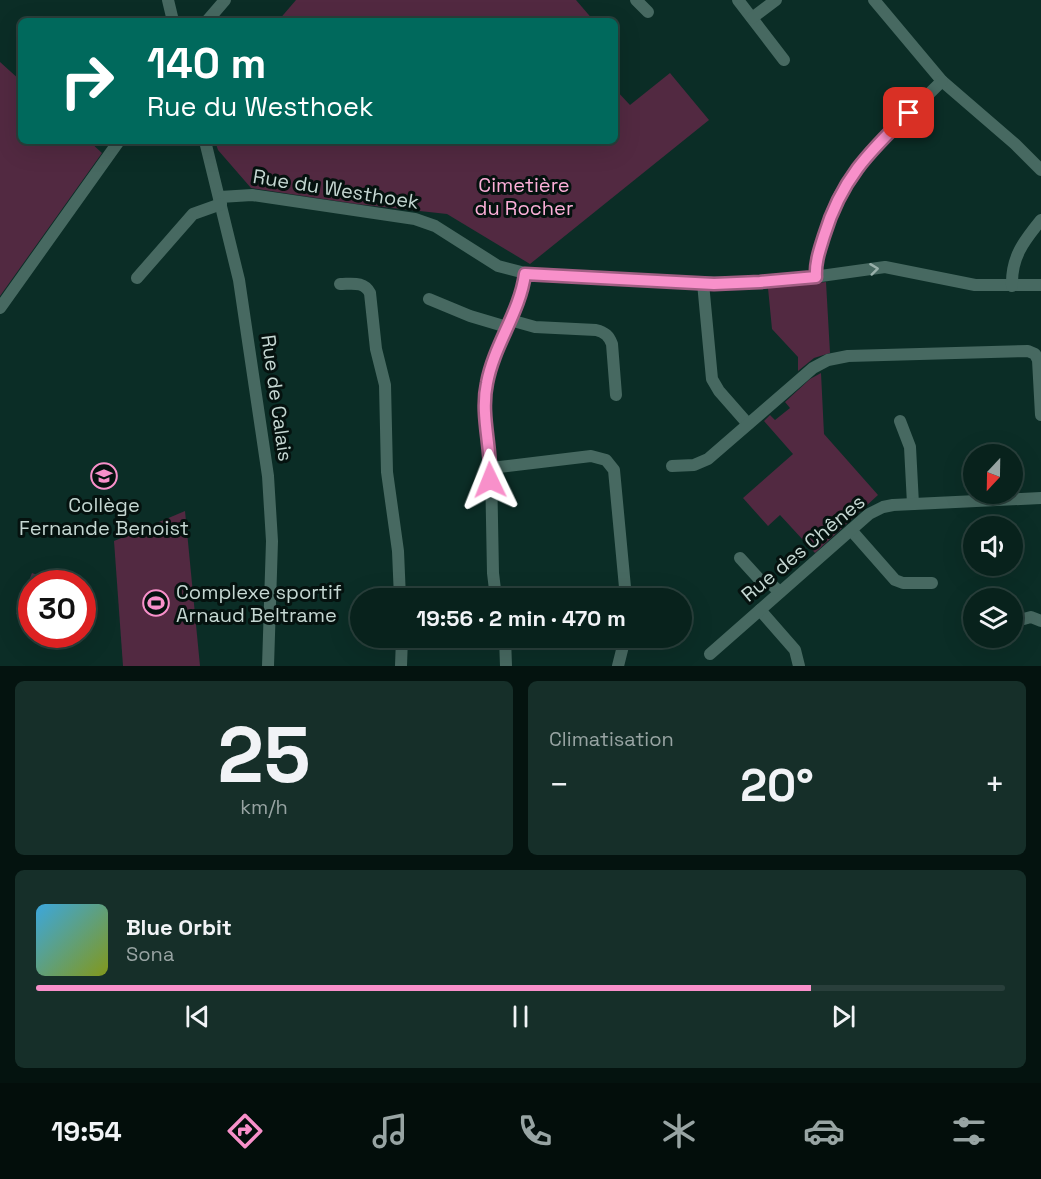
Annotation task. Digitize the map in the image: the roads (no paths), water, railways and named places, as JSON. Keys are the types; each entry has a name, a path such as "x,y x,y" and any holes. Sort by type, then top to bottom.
{"street":[{"path":"168,0 172,18"},
{"path":"210,18 225,0"},
{"path":"636,0 648,12"},
{"path":"738,0 784,60"},
{"path":"752,18 776,0"},
{"path":"874,0 942,81 1016,144 1041,170"},
{"path":"816,277 821,248 832,211 840,194 875,146 942,81"},
{"path":"0,308 117,144"},
{"name":"Rue de Calais","path":"206,144 241,291 270,488 272,542 268,666"},
{"name":"Rue du Westhoek","path":"136,278 193,214 240,194 415,219 435,226 492,263 509,271 525,274 703,283 760,282 885,267 967,284 1041,285"},
{"path":"1012,286 1013,268 1018,250 1041,220"},
{"path":"495,588 491,468 485,395 490,370 523,287 525,274"},
{"path":"703,283 712,379 719,392 748,424"},
{"path":"340,284 362,284 370,293 376,350 385,385 387,472 398,551 400,588"},
{"path":"429,299 470,316 535,327 596,330 607,335 612,344 616,395"},
{"path":"672,466 704,462 813,368 833,359 856,355 1019,350 1032,352 1039,355 1041,415"},
{"path":"900,421 910,447 913,504"},
{"path":"491,468 591,456 609,463 615,474 625,588"},
{"name":"Rue des Chênes","path":"710,654 877,509 913,504 1041,498"},
{"path":"851,530 895,580 903,583 932,583"},
{"path":"740,558 760,580 772,585 780,592"},
{"path":"760,610 795,650 799,666"},
{"path":"1023,620 1031,617 1041,621"},
{"path":"401,666 402,648"},
{"path":"505,648 506,666"},
{"path":"618,666 622,648"}],"place":[{"name":"Collège Fernande Benoist","path":"104,476"},
{"name":"Complexe sportif Arnaud Beltrame","path":"156,603"}],"park label":[{"name":"Cimetière du Rocher","path":"524,196"}]}
